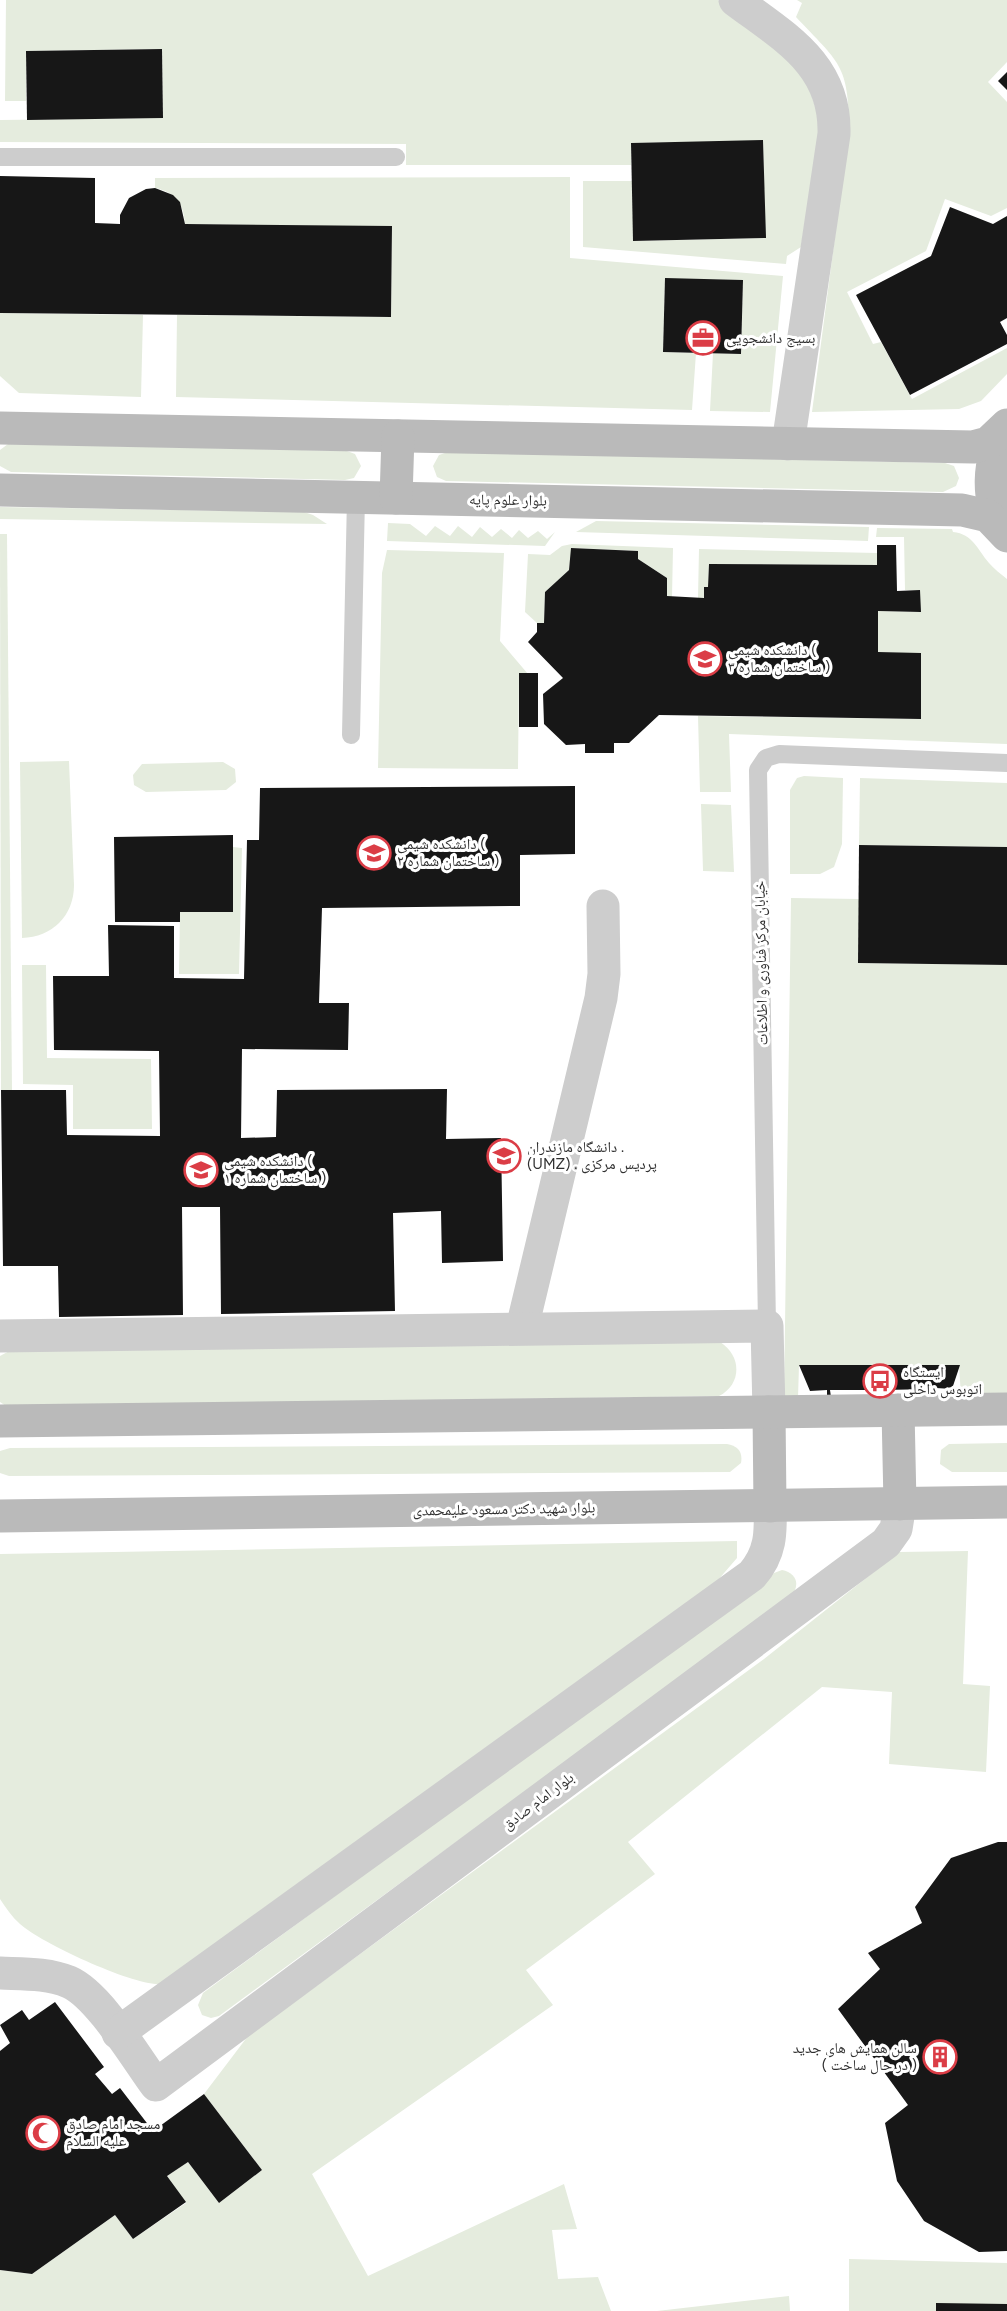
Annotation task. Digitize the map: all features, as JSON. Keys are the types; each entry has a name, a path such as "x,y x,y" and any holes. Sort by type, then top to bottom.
{"main road":[{"path":"0,428 978,447 987,443 1007,426"},
{"path":"1007,426 994,454 991,476 995,509 1007,535"},
{"path":"396,498 398,436"},
{"name":"بلوار علوم پایه","path":"0,489 962,510 988,516 1007,535"},
{"path":"0,1421 1007,1409"},
{"path":"898,1410 900,1504"},
{"path":"769,1412 770,1506"},
{"name":"بلوار شهید دکتر مسعود علیمحمدی","path":"0,1516 1007,1502"}],"street":[{"path":"735,0 804,54 824,80 833,112 834,134 788,444"},
{"path":"522,1328 601,998 604,974 603,906"},
{"path":"0,1336 767,1326"},
{"name":"خیابان مرکز فناوری و اطلاعات","path":"767,1326 769,1412"},
{"name":"بلوار امام صادق","path":"118,2033 156,2085 886,1543 896,1529 900,1504"},
{"path":"0,1973 38,1975 71,1983 94,2002 118,2033 752,1575 763,1561 770,1545 770,1506"}],"lane":[{"path":"0,157 396,157"},
{"path":"351,735 356,498"},
{"name":"خیابان مرکز فناوری و اطلاعات","path":"767,1326 758,770 766,758 779,754 1007,763"}],"shaded area":[{"path":"6,0 718,0 803,67 820,123 801,247 787,256 786,264 583,247 583,181 632,181 634,241 765,238 763,141 631,143 631,165 406,165 406,144 0,142 0,120 163,118 162,49 26,51 26,101 5,101"},
{"path":"797,0 1007,0 1007,62 988,82 1007,102 1007,208 991,216 945,199 926,251 847,292 873,344 881,342 912,399 1007,348 1007,374 981,401 959,409 812,412 849,130 844,77 832,56 796,17 802,3"},
{"path":"570,177 570,258 783,276 770,412 710,411 713,353 741,354 743,280 665,279 663,352 696,353 692,410 176,397 177,315 391,317 392,227 185,224 183,210 177,200 168,192 155,188 155,178"},
{"path":"0,313 143,315 141,397 19,393 0,376"},
{"path":"8,444 347,451 355,454 361,466 354,478 345,480 11,472 0,466 0,450"},
{"path":"448,452 945,463 954,466 959,478 956,486 943,492 446,481 437,477 433,466 439,455"},
{"path":"0,507 304,512 327,524 0,519"},
{"path":"596,521 869,527 868,541 576,532"},
{"path":"388,523 410,524 426,536 435,526 450,536 458,526 472,537 480,527 492,537 501,529 512,538 519,530 528,538 538,531 547,539 555,532 545,546 387,541"},
{"path":"877,528 952,529 953,532 970,539 991,565 1007,579 1007,744 729,734 731,792 700,792 698,716 921,719 921,654 878,652 878,611 920,612 920,591 905,590 904,537 876,537"},
{"path":"0,534 7,534 12,1090 1,1090"},
{"path":"572,544 673,548 672,597 667,596 667,578 638,559 638,551 572,548 569,570 545,592 544,623 537,623 525,612 528,554 550,555 562,546"},
{"path":"699,549 877,553 877,565 709,564 708,587 704,588 704,598 698,598"},
{"path":"387,550 504,553 500,641 528,674 519,674 518,769 378,768 382,573"},
{"path":"69,761 73,896 65,915 52,929 33,937 22,938 20,762"},
{"path":"223,762 235,769 236,782 226,790 146,792 134,785 133,775 142,764"},
{"path":"804,776 843,778 842,844 834,867 820,874 790,874 790,790 797,778"},
{"path":"860,778 1007,783 1007,847 859,845"},
{"path":"701,804 731,805 734,872 703,871"},
{"path":"233,847 242,848 239,974 179,974 180,912 233,911"},
{"path":"791,898 859,899 858,963 1007,965 1007,1396 961,1396 959,1365 799,1365 798,1398 784,1397"},
{"path":"22,965 46,965 47,1058 151,1059 152,1129 73,1129 73,1085 23,1084"},
{"path":"720,1342 732,1355 736,1370 732,1384 719,1396 6,1406 0,1402 0,1356 13,1349"},
{"path":"1007,1443 1007,1472 952,1472 940,1464 941,1450 949,1444"},
{"path":"727,1444 737,1448 741,1456 741,1463 730,1472 9,1476 0,1473 0,1451 10,1448"},
{"path":"737,1541 737,1558 718,1580 159,1984 129,1978 87,1962 47,1942 20,1924 0,1899 0,1554"},
{"path":"968,1551 963,1684 990,1686 986,1772 889,1764 892,1692 822,1687 628,1842 655,1874 526,1970 553,2005 312,2174 368,2276 564,2184 577,2229 552,2230 558,2279 598,2277 611,2311 0,2311 0,2270 32,2274 115,2215 133,2239 186,2203 167,2176 188,2162 219,2203 262,2170 204,2094 248,2036 764,1659 899,1552"},
{"path":"782,1570 791,1574 796,1580 795,1589 790,1597 219,2016 211,2018 202,2015 198,2005 203,1993 774,1573"},
{"path":"849,2259 1007,2263 1007,2311 849,2311"},
{"path":"789,2296 790,2311 657,2311"}],"building":[{"path":"162,49 163,118 27,120 26,51"},
{"path":"1007,72 1007,90 998,81"},
{"path":"763,140 766,238 633,241 631,143"},
{"path":"0,176 95,178 95,223 120,224 120,215 129,198 146,189 155,188 173,195 180,202 185,224 392,226 391,317 0,313"},
{"path":"950,207 993,224 1007,216 1007,318 1000,322 1007,335 1007,344 910,395 856,295 931,256"},
{"path":"665,278 743,280 741,354 663,352"},
{"path":"877,545 896,545 897,591 920,590 921,612 878,611 878,652 921,653 921,719 659,715 629,743 614,743 614,753 585,753 585,744 566,745 544,724 543,694 563,678 528,642 537,632 537,623 544,623 545,592 569,570 571,548 638,551 638,559 667,578 667,596 704,598 704,587 708,587 709,564 877,565"},
{"path":"519,673 538,673 538,727 519,727"},
{"path":"575,786 575,854 520,855 520,906 322,908 319,1003 349,1003 348,1050 242,1049 241,1138 276,1137 277,1090 447,1089 446,1139 501,1138 503,1261 442,1263 441,1211 393,1213 395,1311 221,1314 220,1207 182,1207 183,1315 59,1317 58,1266 3,1266 1,1090 66,1090 67,1135 160,1136 159,1051 54,1050 53,976 109,976 108,925 174,926 174,978 244,979 247,840 259,840 260,788"},
{"path":"233,835 233,912 180,912 180,922 115,922 114,837"},
{"path":"859,845 1007,847 1007,965 858,963"},
{"path":"799,1365 960,1365 952,1389 936,1388 936,1396 932,1396 931,1389 885,1390 885,1397 881,1397 880,1390 830,1390 831,1397 827,1397 827,1390 810,1391"},
{"name":"سالن همایش های جدید ( در حال ساخت )","path":"998,1842 1007,1842 1007,2251 979,2252 924,2221 897,2181 885,2123 908,2105 838,2009 880,1969 868,1953 922,1923 915,1907 951,1858"},
{"path":"55,2002 104,2067 95,2074 112,2094 120,2088 153,2131 204,2094 262,2170 219,2203 188,2162 167,2176 186,2202 133,2239 115,2215 32,2274 0,2270 0,2051 10,2043 0,2025 22,2010 29,2020"},
{"path":"936,2303 1007,2304 1007,2311 936,2311"}],"place":[{"name":"بسیج دانشجویی","path":"703,338"},
{"name":"دانشکده شیمی ( ساختمان شماره ۳ )","path":"705,659"},
{"name":"دانشکده شیمی ( ساختمان شماره ۲ )","path":"374,853"},
{"name":"دانشگاه مازندران . (UMZ) . پردیس مرکزی","path":"504,1156"},
{"name":"دانشکده شیمی ( ساختمان شماره ۱ )","path":"201,1170"},
{"name":"ایستگاه اتوبوس داخلی","path":"880,1381"},
{"name":"سالن همایش های جدید ( در حال ساخت )","path":"940,2057"},
{"name":"مسجد امام صادق علیه السلام","path":"43,2133"}]}
